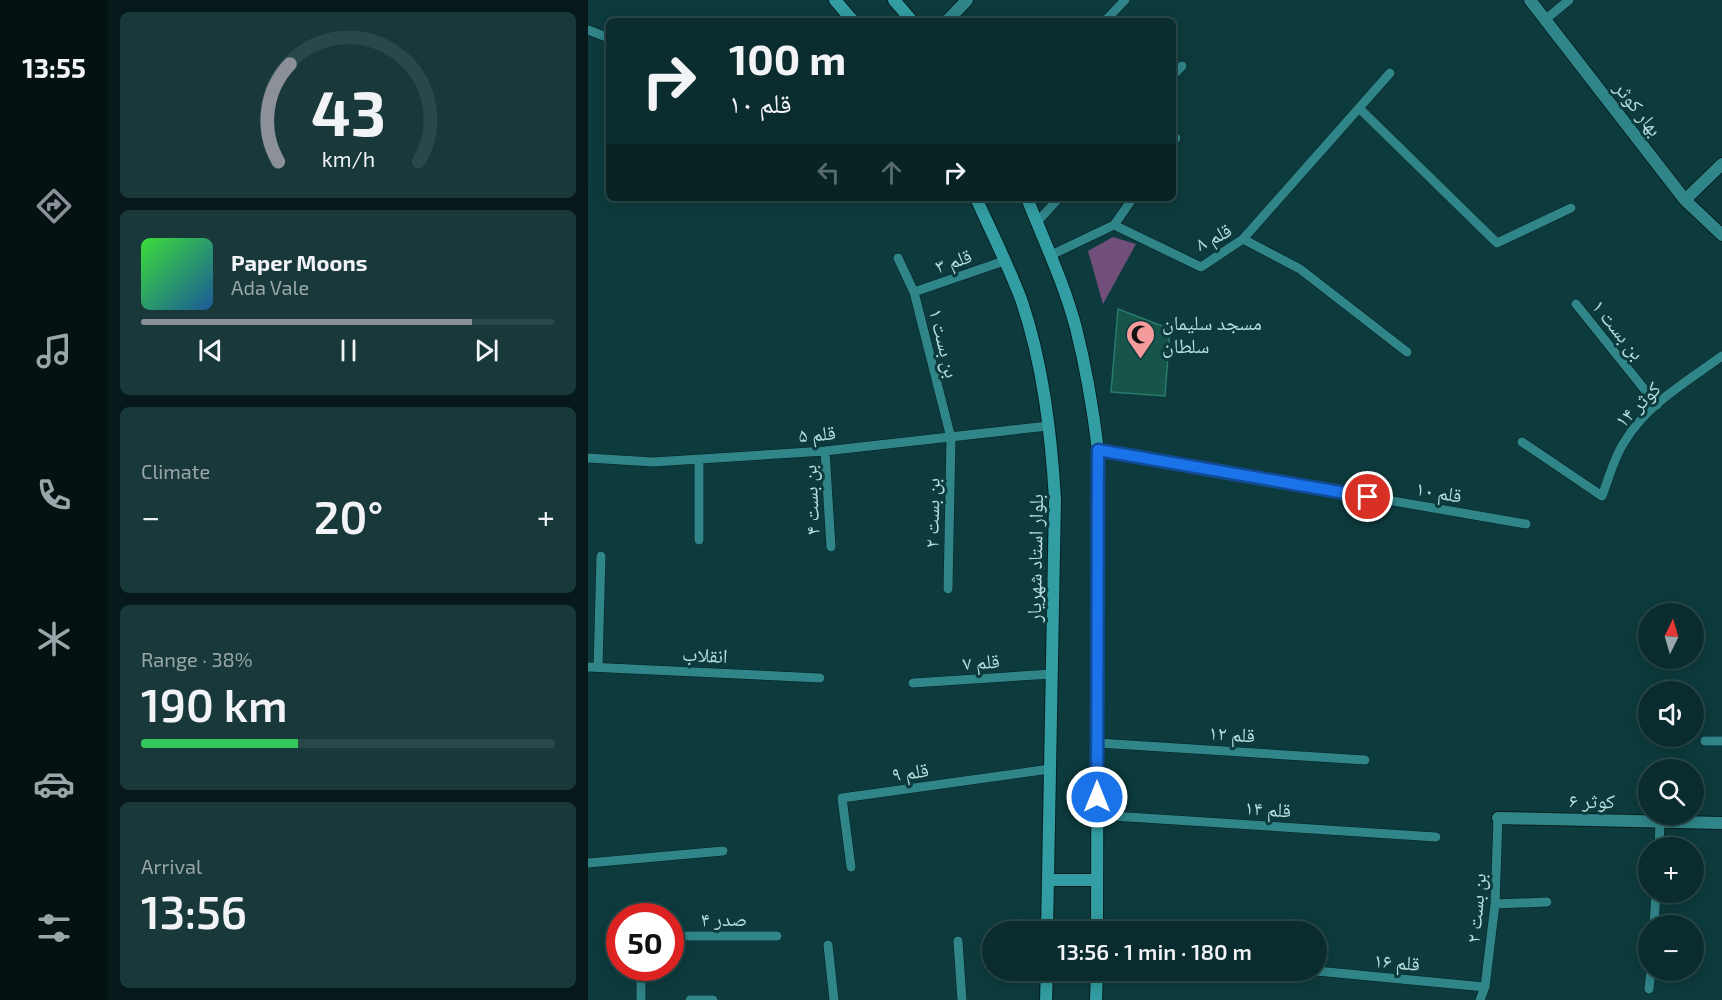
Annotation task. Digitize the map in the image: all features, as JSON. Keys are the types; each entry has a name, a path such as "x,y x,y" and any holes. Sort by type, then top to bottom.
{"main road":[{"path":"835,0 850,18"},
{"path":"894,0 909,18"},
{"name":"بلوار استاد شهریار","path":"977,201 1021,300 1043,388 1048,426 1055,499 1047,921"},
{"path":"1028,201 1051,255 1076,326 1093,409 1098,450 1097,921"},
{"path":"1048,880 1097,880"},
{"path":"1046,1000 1047,981"},
{"path":"1096,1000 1097,981"}],"street":[{"path":"950,18 968,0"},
{"name":"بهار کوثر","path":"1530,0 1685,200 1722,235"},
{"path":"1685,200 1722,164"},
{"name":"کوثر ۶","path":"1498,818 1638,821"},
{"name":"کوثر ۶","path":"1704,822 1722,823"}],"lane":[{"path":"1108,18 1125,0"},
{"path":"1546,19 1569,0"},
{"path":"588,30 606,37"},
{"path":"1176,72 1182,66"},
{"path":"1243,239 1390,73"},
{"path":"1359,108 1497,243 1571,208"},
{"path":"1037,222 1056,201"},
{"path":"1051,255 1114,225 1131,201"},
{"name":"قلم ۸","path":"1114,225 1201,267 1243,239 1300,269 1407,352"},
{"name":"بن بست ۱","path":"898,258 914,292 951,438"},
{"name":"قلم ۳","path":"914,292 1004,261"},
{"name":"بن بست ۱","path":"1576,304 1657,405"},
{"name":"کوثر ۱۴","path":"1522,442 1602,496 1624,442 1639,422 1657,405 1722,356"},
{"name":"قلم ۵","path":"588,458 653,462 699,460 825,451 1048,426"},
{"name":"بن بست ۲","path":"948,589 951,438"},
{"name":"قلم ۱۰","path":"1098,450 1526,524"},
{"name":"بن بست ۴","path":"825,451 831,547"},
{"path":"699,460 699,540"},
{"path":"593,667 601,556"},
{"name":"انقلاب","path":"593,667 820,678"},
{"name":"قلم ۷","path":"913,683 1052,674"},
{"path":"1705,741 1722,741"},
{"name":"قلم ۱۲","path":"1098,742 1365,760"},
{"name":"قلم ۹","path":"851,867 842,798 1050,769"},
{"name":"قلم ۱۴","path":"1097,815 1436,837"},
{"name":"بن بست ۲","path":"1480,1000 1485,987 1495,904 1498,818"},
{"path":"588,863 723,851"},
{"path":"1495,904 1547,902"},
{"name":"صدر ۴","path":"684,936 777,936"},
{"path":"958,941 962,1000"},
{"path":"828,945 834,1000"},
{"name":"قلم ۱۶","path":"1327,972 1485,987"},
{"path":"641,981 641,1000"},
{"path":"1650,981 1650,989"},
{"path":"690,1000 713,1000"}],"shaded area":[{"path":"1113,237 1136,244 1103,304 1088,251"}],"building":[{"name":"مسجد سلیمان سلطان","path":"1118,309 1170,329 1165,396 1111,392"}],"place":[{"name":"مسجد سلیمان سلطان","path":"1141,360"}],"route":[{"path":"1097,797 1098,450 1368,497"}]}
